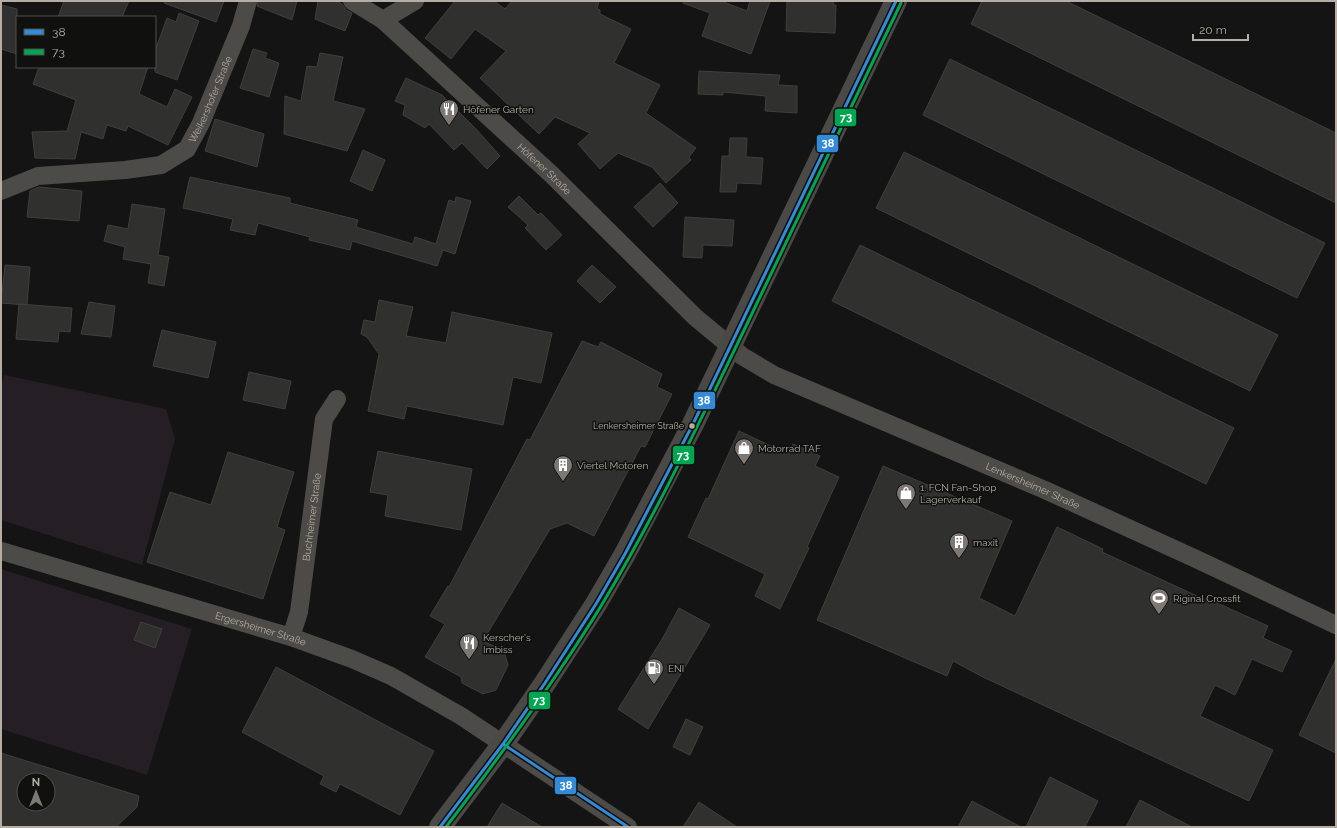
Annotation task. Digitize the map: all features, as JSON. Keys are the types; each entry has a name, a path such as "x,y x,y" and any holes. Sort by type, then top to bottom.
{"main road":[{"path":"440,827 503,744 550,676 592,610 625,554 673,465 896,1"}],"street":[{"name":"Weikershofer Straße","path":"1,191 38,176 161,166 187,148 201,123 241,26 248,1"},
{"name":"Höfener Straße","path":"352,1 383,20 551,174 696,317 730,346"},
{"path":"383,20 415,1"},
{"name":"Lenkersheimer Straße","path":"730,346 757,366 774,375 1045,490 1336,625"},
{"name":"Buchheimer Straße","path":"291,637 299,612 324,419 337,399"},
{"name":"Ergersheimer Straße","path":"1,551 291,637 352,659 391,676 461,716 628,827"}],"shaded area":[{"path":"4,375 166,409 175,439 142,565 1,520 1,391"},
{"path":"1,569 192,629 147,775 1,729"}],"building":[{"path":"64,1 129,1 122,16 58,16"},
{"path":"164,1 224,1 216,22 164,3"},
{"path":"258,1 297,1 292,20 257,6"},
{"path":"318,1 335,1 342,4 346,10 352,13 345,31 315,19"},
{"path":"455,1 494,1 505,9 512,1 599,1 597,9 600,10 600,14 631,29 614,63 660,85 646,113 696,148 689,157 691,160 666,183 652,167 618,153 600,169 578,144 590,133 555,117 539,134 480,78 506,51 475,29 451,59 425,38"},
{"path":"684,1 721,1 747,11 750,1 770,1 751,54 702,36 710,13 683,3"},
{"path":"787,1 834,1 833,5 836,5 835,33 786,31"},
{"path":"982,1 1066,1 1336,133 1336,203 971,24"},
{"path":"1,5 17,9 17,16 16,54 1,49"},
{"path":"179,13 199,21 177,80 155,72 156,48 167,18 176,22"},
{"path":"253,49 267,53 265,58 279,63 269,97 240,88"},
{"path":"320,53 343,57 333,101 365,109 347,151 284,134 285,96 301,101 307,66 317,67"},
{"path":"950,59 1325,243 1297,298 923,115"},
{"path":"39,68 148,68 139,94 167,107 175,89 192,97 168,145 128,126 126,131 107,125 103,139 81,132 75,159 35,158 32,132 67,131 76,100 33,84"},
{"path":"699,71 780,75 778,85 797,86 797,113 765,111 766,96 723,92 723,95 698,94"},
{"path":"406,78 442,95 477,130 500,156 487,169 462,143 454,150 429,124 425,128 403,115 405,105 395,101"},
{"path":"215,119 264,134 257,167 205,151"},
{"path":"730,138 747,138 746,157 763,158 761,184 737,183 736,192 720,192 722,156 729,156"},
{"path":"363,150 385,160 372,191 350,181"},
{"path":"904,152 1278,335 1250,391 876,208"},
{"path":"190,177 290,198 290,203 358,220 356,227 413,244 415,237 436,244 449,200 455,202 456,197 471,201 455,254 443,250 437,266 352,241 350,250 309,240 310,237 258,223 255,235 230,230 233,219 183,208"},
{"path":"660,183 678,203 653,227 634,207"},
{"path":"39,187 82,191 79,221 27,217 30,191"},
{"path":"519,196 538,215 541,213 562,235 546,250 525,228 528,225 508,207"},
{"path":"132,204 165,209 158,255 169,257 164,286 148,283 151,264 123,259 125,247 104,241 108,225 128,229"},
{"path":"685,217 734,220 732,246 703,245 702,258 683,257"},
{"path":"860,245 1234,428 1206,484 832,301"},
{"path":"5,265 30,267 27,305 1,303"},
{"path":"592,265 616,287 600,303 577,281"},
{"path":"379,300 413,307 406,336 446,343 452,312 552,333 541,383 513,377 503,425 407,406 404,419 368,411 379,354 367,337 361,334 364,320 375,322"},
{"path":"89,302 115,306 111,337 81,334"},
{"path":"19,304 72,308 70,332 59,331 58,342 16,339"},
{"path":"162,330 216,342 208,378 153,366"},
{"name":"Viertel Motoren","path":"582,341 598,347 601,342 662,374 657,387 672,394 645,447 641,446 594,536 567,523 550,529 483,641 504,651 508,665 496,690 483,694 462,683 461,677 425,657 445,624 430,616 448,586 449,587 527,439 530,440"},
{"path":"249,372 291,381 285,409 243,400"},
{"path":"739,431 788,454 793,444 820,456 815,466 839,477 807,547 809,548 780,609 755,596 765,574 688,537 706,498 708,499"},
{"path":"378,451 472,469 461,530 385,516 388,495 370,492"},
{"path":"228,452 294,472 277,527 285,530 263,599 147,562 170,492 211,505"},
{"path":"883,466 1012,521 979,598 1015,616 1057,527 1103,549 1102,552 1214,604 1215,602 1268,626 1263,638 1292,651 1282,672 1252,659 1235,695 1215,685 1200,716 1273,750 1249,801 985,678 953,661 947,676 817,620"},
{"path":"679,608 710,625 648,729 618,709 661,641"},
{"path":"141,622 162,629 155,648 134,640"},
{"path":"1336,659 1336,753 1299,735"},
{"path":"276,667 434,751 400,815 340,784 336,792 320,784 324,776 242,732"},
{"path":"686,719 703,727 690,755 673,747"},
{"path":"1,753 139,796 137,807 116,827 1,827"},
{"path":"1050,777 1098,801 1085,827 1026,827"},
{"path":"1140,800 1192,827 1126,827"},
{"path":"972,801 1021,827 958,827"},
{"path":"699,802 737,827 683,827"},
{"path":"502,803 542,827 487,827"}],"transit line":[{"name":"38","path":"440,827 503,744 545,683 596,604 625,554 693,424 896,1"},
{"name":"73","path":"446,827 507,746 565,663 601,606 641,537 713,395 901,3"},
{"name":"38","path":"503,744 628,827"}],"place":[{"name":"Höfener Garten","path":"449,126"},
{"name":"Lenkersheimer Straße","path":"692,426"},
{"name":"Motorrad TAF","path":"744,465"},
{"name":"Viertel Motoren","path":"563,482"},
{"name":"1. FCN Fan-Shop Lagerverkauf","path":"906,510"},
{"name":"maxit","path":"959,559"},
{"name":"Riginal Crossfit","path":"1159,615"},
{"name":"Kerscher's Imbiss","path":"469,660"},
{"name":"ENI","path":"654,685"}]}
